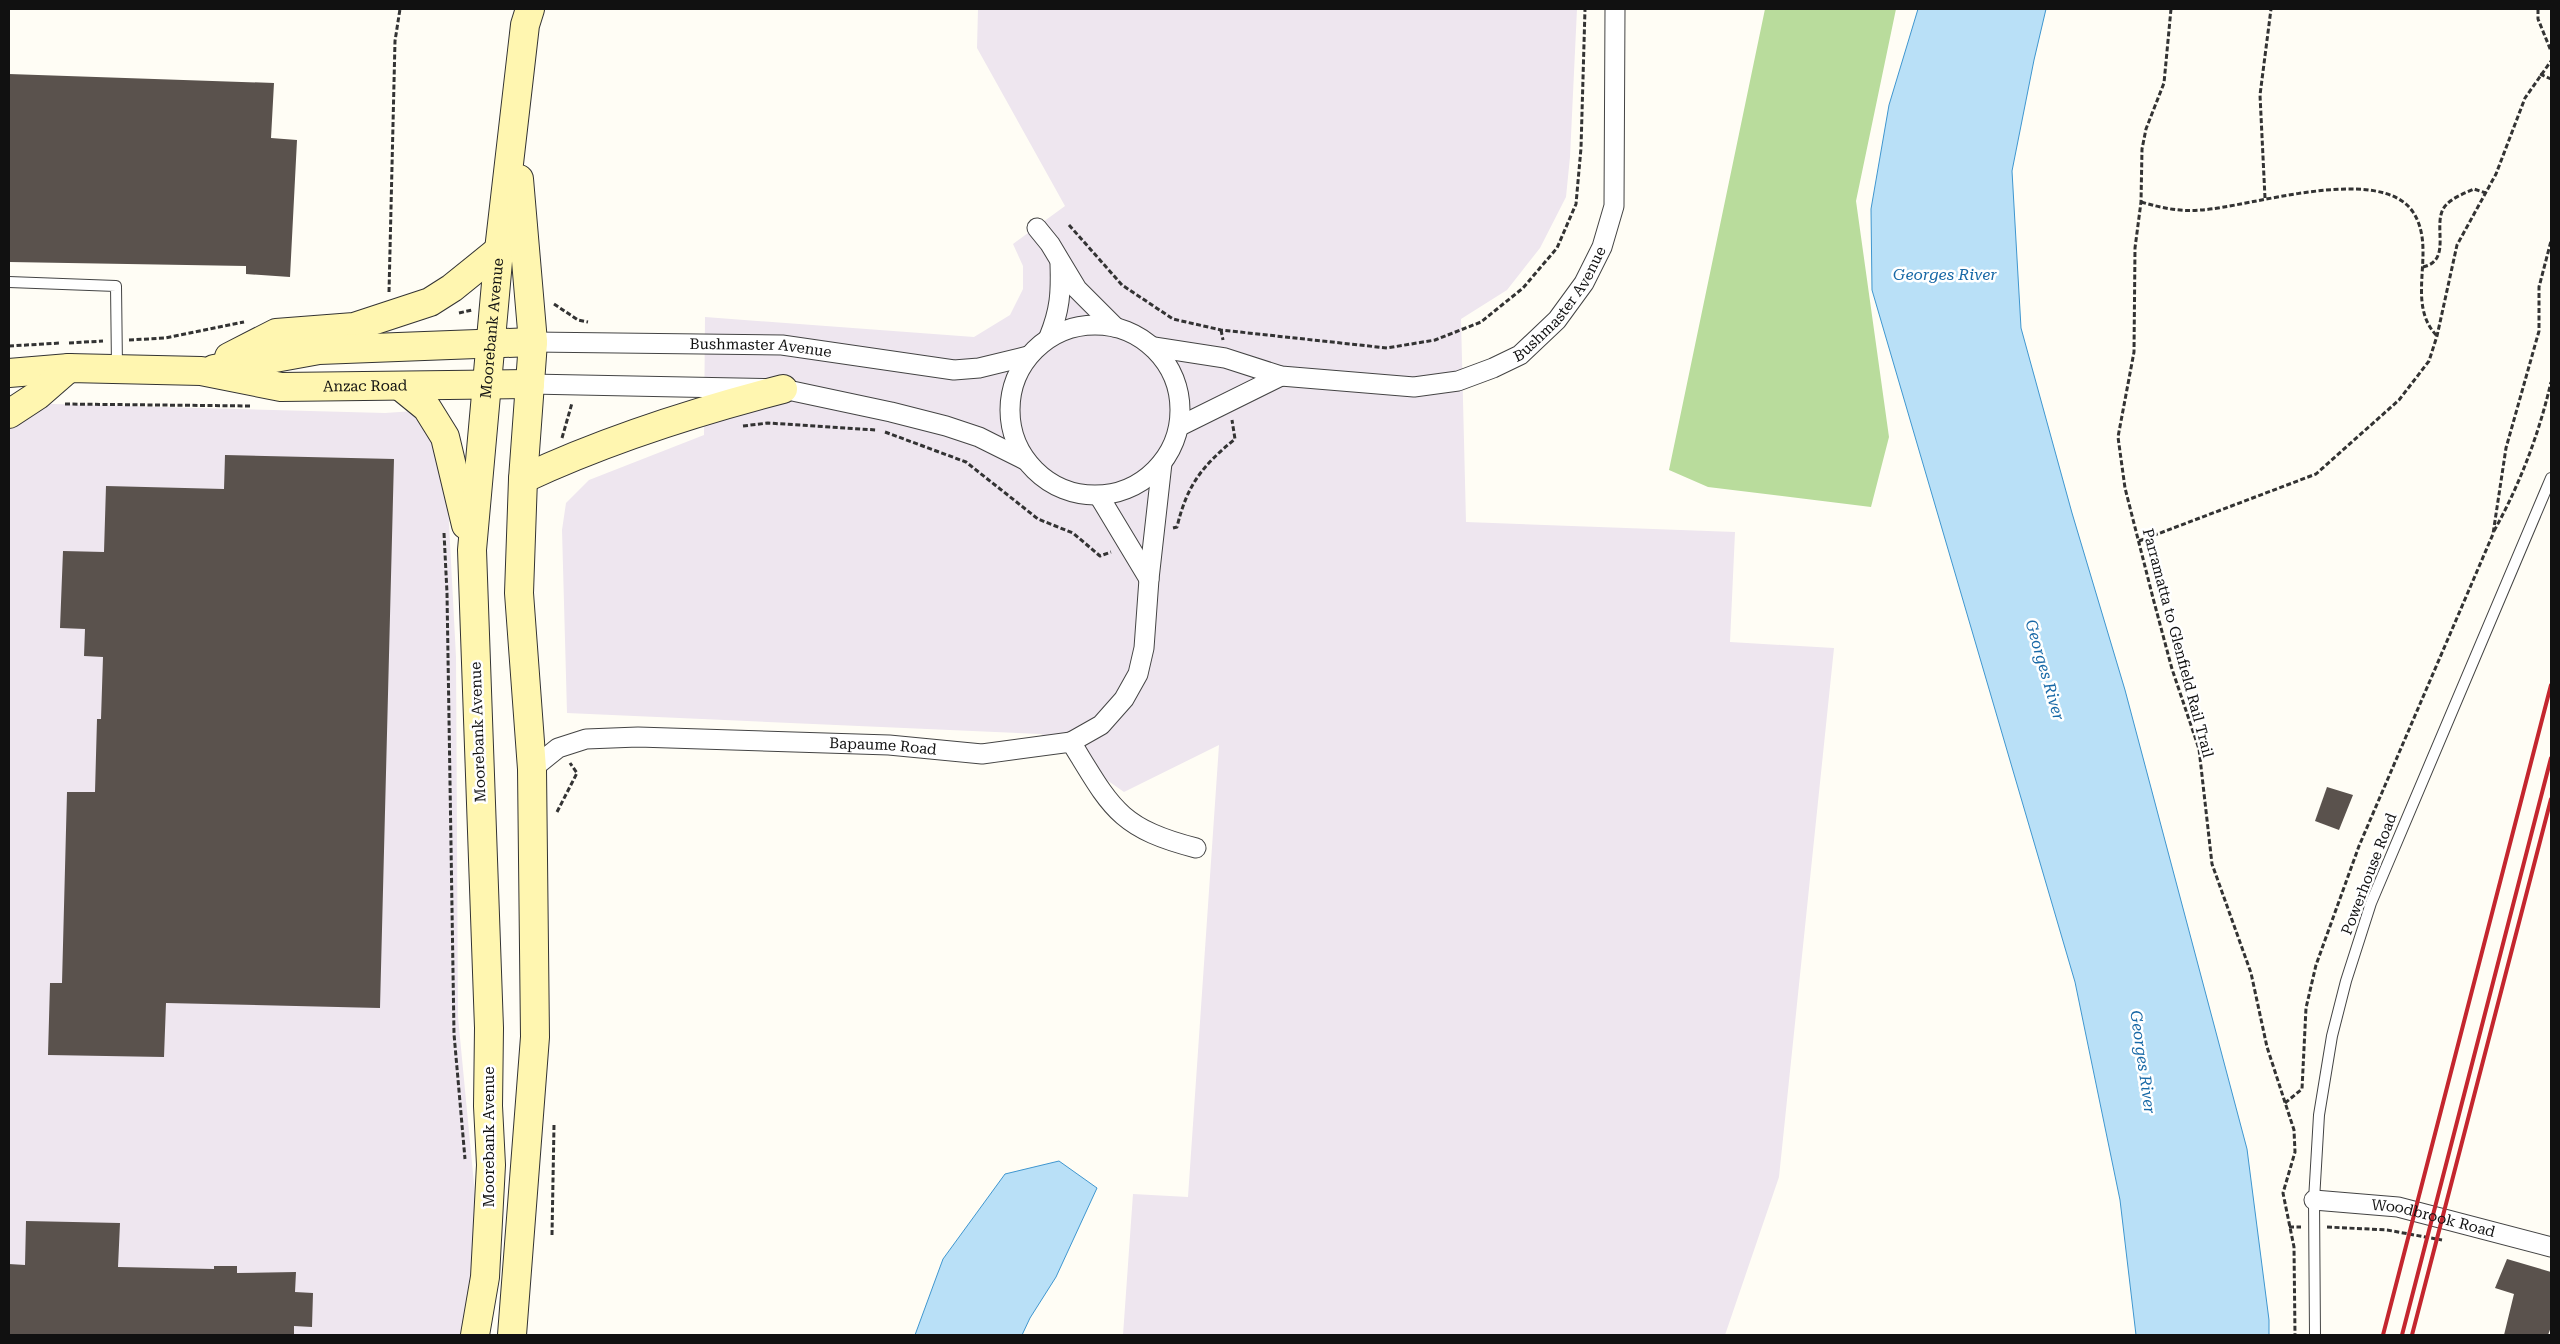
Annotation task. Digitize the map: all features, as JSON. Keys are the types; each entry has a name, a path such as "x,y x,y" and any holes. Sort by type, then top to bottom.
{"main road":[{"name":"Moorebank Avenue","path":"475,1335 485,1277 491,1165 488,1106 489,1028 472,550 499,250 525,25 530,9"},
{"name":"Moorebank Avenue","path":"512,1335 535,1038 532,769 519,593 523,479 533,342 514,130"},
{"path":"201,371 276,334 354,327 430,302 452,288 499,250"},
{"name":"Bushmaster Avenue","path":"490,342 533,342"},
{"name":"Anzac Road","path":"201,371 319,350 490,342"},
{"path":"9,414 38,395 70,368"},
{"name":"Anzac Road","path":"9,373 70,368 201,371 281,387 530,384"},
{"path":"400,386 427,408 445,436 472,550"},
{"path":"523,479 566,459 697,411 783,389"}],"street":[{"name":"Bushmaster Avenue","path":"1154,347 1225,358 1280,376 1414,387 1458,381 1493,368 1520,355 1557,320 1584,283 1602,247 1614,206 1615,9"},
{"path":"1037,228 1050,244 1060,264 1077,289 1115,327"},
{"path":"1049,337 1058,314 1061,290 1060,264"},
{"path":"530,384 783,389 891,412 946,426 979,437 1025,460 1045,480 1070,492 1099,496 1127,490 1152,475 1170,453 1180,426 1180,397 1172,370 1154,347 1130,331 1103,324 1075,326 1049,337 1028,356 1014,380 1009,408 1013,435 1025,460"},
{"name":"Bushmaster Avenue","path":"533,342 782,346 954,370 979,368 1028,356"},
{"path":"1180,426 1280,376"},
{"path":"1162,462 1149,579 1144,648 1138,674 1124,699 1101,725 1071,742 1107,801 1123,818 1161,839 1196,848"},
{"path":"1099,496 1149,579"},
{"name":"Bapaume Road","path":"532,769 558,748 586,739 638,737 889,745 982,754 1071,742"},
{"name":"Woodbrook Road","path":"2314,1200 2398,1208 2551,1247"}],"lane":[{"path":"9,282 116,286 117,368"},
{"name":"Powerhouse Road","path":"2315,1335 2314,1200 2322,1091 2332,1036 2346,981 2371,903 2551,478"}],"path":[{"path":"389,293 395,40 400,9"},
{"path":"1069,225 1122,285 1173,319 1221,330 1387,348 1435,340 1481,322 1524,288 1557,248 1576,204 1585,9"},
{"name":"Parramatta to Glenfield Rail Trail","path":"2171,9 2164,83 2146,128 2142,149 2142,202 2135,248 2134,352 2118,437 2125,488 2172,669 2199,749 2212,864 2251,974 2267,1047 2294,1138 2295,1152 2283,1193 2294,1247 2295,1335"},
{"path":"2265,198 2260,95 2271,9"},
{"path":"2538,9 2538,19 2551,51"},
{"path":"2139,541 2316,474 2399,400 2428,361 2438,336 2457,244 2496,174 2525,98 2540,74 2551,61"},
{"path":"2540,74 2551,79"},
{"path":"2142,202 2167,210 2201,210 2244,204 2265,198 2355,189 2398,197 2414,213 2422,236 2421,300 2428,326 2438,336"},
{"path":"2423,267 2430,265 2439,256 2441,214 2446,204 2474,189 2486,193"},
{"path":"2493,534 2506,448 2539,331 2539,287 2551,241"},
{"path":"551,299 556,307 578,320"},
{"path":"9,346 165,338 232,322 251,322"},
{"path":"2285,1103 2302,1088 2304,1031 2310,990 2316,965 2359,846 2493,534 2513,496 2536,436 2551,382"},
{"path":"60,405 68,403 252,406"},
{"path":"560,445 572,403"},
{"path":"740,426 768,423 881,431 966,462 1038,519 1073,533 1100,556"},
{"path":"1177,527 1192,482 1212,458 1235,439"},
{"path":"443,524 447,593 454,1034 466,1166"}],"shaded area":[{"path":"978,9 1577,9 1570,157 1566,197 1540,248 1507,290 1461,319 1466,522 1735,532 1730,642 1834,648 1779,1177 1725,1335 1123,1335 1133,1194 1188,1197 1219,745 1124,792 1041,734 567,713 562,530 566,503 589,480 704,435 705,317 974,337 1010,315 1023,289 1023,266 1013,244 1065,206 977,48"},
{"path":"9,399 53,404 385,413 414,411 438,441 447,485 456,657 458,1017 477,1215 467,1335 9,1335"}],"green space":[{"path":"1765,9 1896,9 1856,201 1889,437 1871,507 1708,487 1669,470"}],"water":[{"name":"Georges River","path":"1918,9 2046,9 2012,171 2021,328 2072,513 2125,690 2247,1149 2269,1320 2269,1335 2136,1335 2120,1200 2075,982 1872,290 1871,209 1889,105"},
{"path":"1059,1161 1097,1188 1056,1277 1030,1318 1022,1335 915,1335 943,1259 1005,1174"}],"building":[{"path":"9,74 274,83 271,138 297,140 290,277 246,274 246,266 9,262"},
{"path":"225,455 394,459 380,1008 166,1003 164,1057 48,1055 50,983 62,983 67,792 95,792 97,719 101,719 103,657 84,656 85,629 60,628 63,551 104,552 106,486 224,489"},
{"path":"2327,787 2353,795 2339,830 2315,821"},
{"path":"26,1221 120,1223 118,1267 214,1269 214,1266 237,1266 237,1273 296,1272 295,1292 313,1293 312,1327 294,1326 294,1335 9,1335 9,1264 25,1265"},
{"path":"2507,1259 2551,1272 2551,1327 2548,1335 2504,1335 2514,1294 2495,1288"}],"railway":[{"path":"2383,1335 2551,685"},
{"path":"2402,1335 2551,758"},
{"path":"2412,1335 2551,799"}]}
